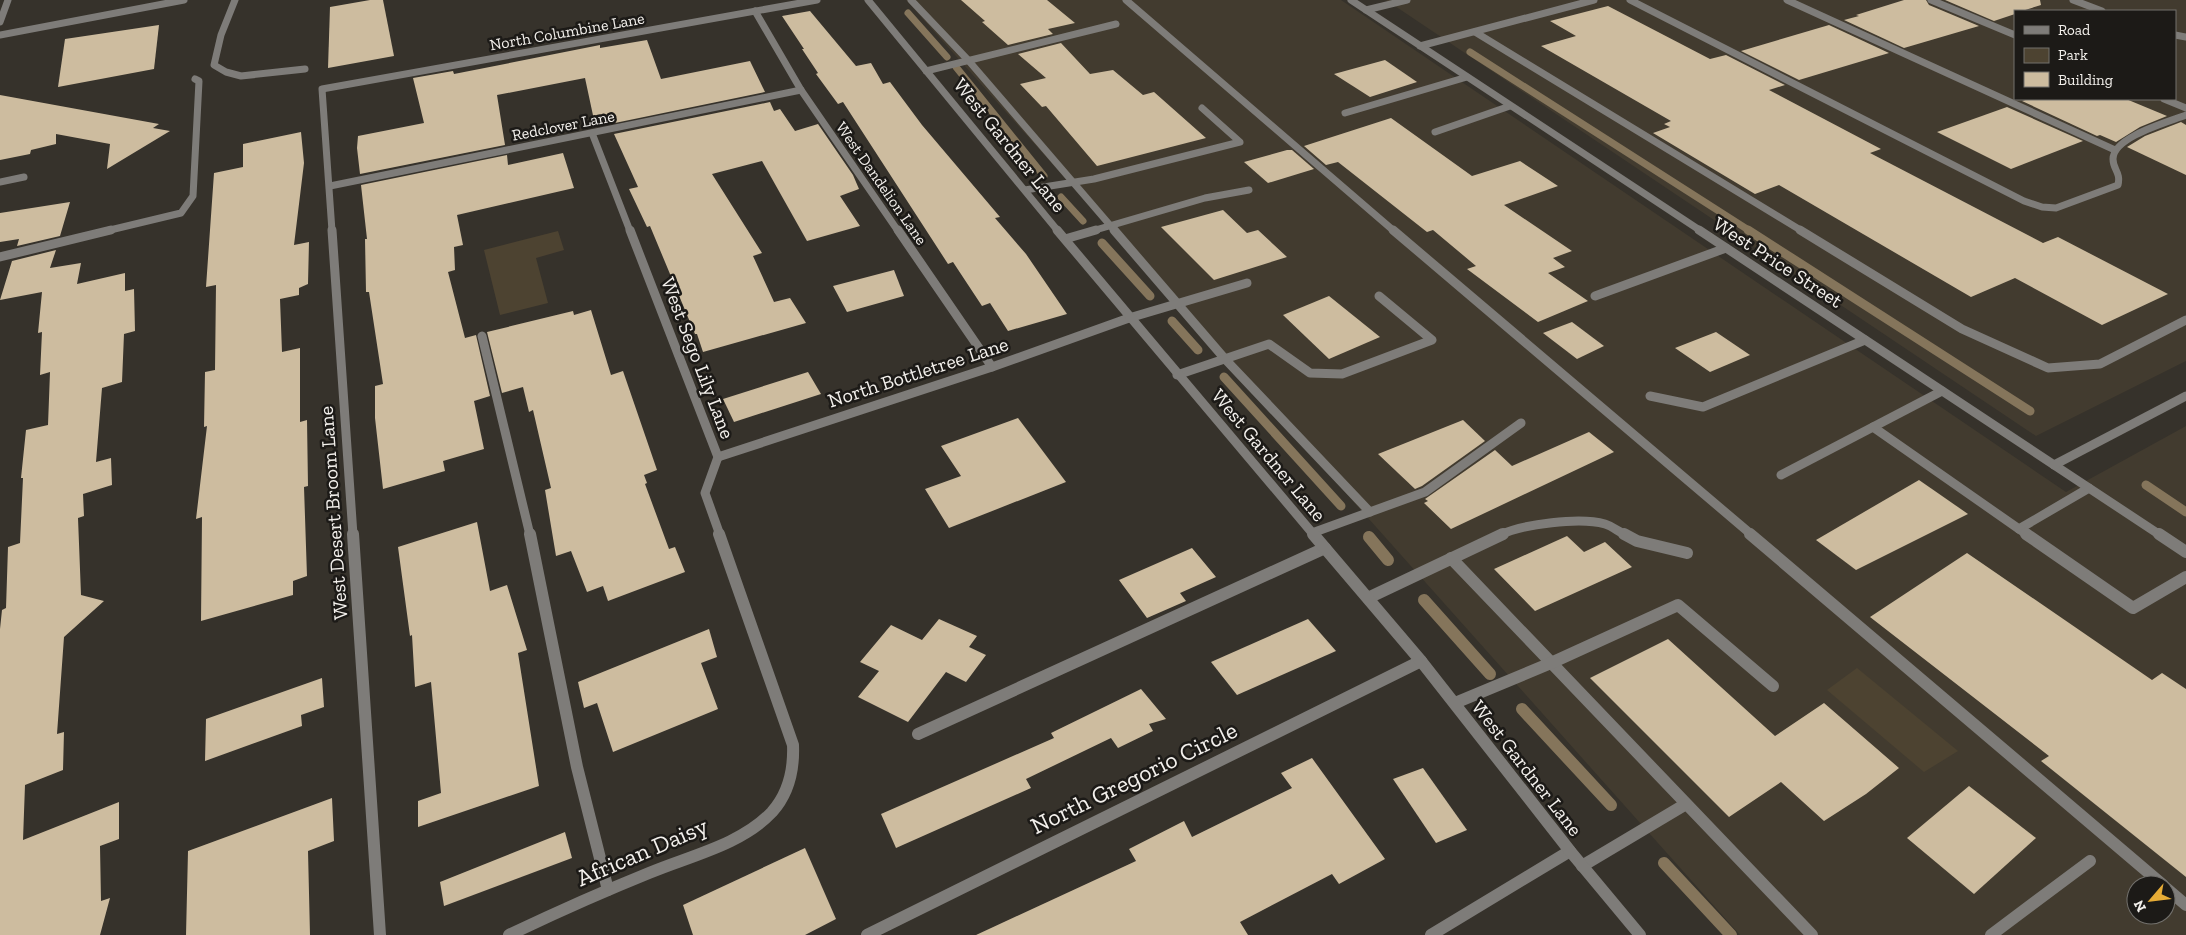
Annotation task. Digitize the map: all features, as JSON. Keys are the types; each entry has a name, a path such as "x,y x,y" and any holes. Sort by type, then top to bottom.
{"street":[{"path":"0,22 8,0"},
{"path":"0,35 159,2 184,0"},
{"path":"235,0 221,35 214,65 226,72 240,76 305,69"},
{"name":"North Columbine Lane","path":"322,89 817,0"},
{"name":"West Gardner Lane","path":"868,0 1129,318 1421,661 1570,851 1640,935"},
{"path":"911,0 968,60 1076,183 1225,359 1370,512"},
{"path":"1126,0 1240,100 2151,875"},
{"name":"West Price Street","path":"1351,0 2186,552"},
{"path":"1366,10 1407,0"},
{"path":"1420,46 1594,0"},
{"path":"1630,0 2024,201 2042,208 2053,209 2061,207 2118,185 2120,176 2113,161 2115,150 2124,140 2186,116"},
{"path":"1787,0 2115,150"},
{"path":"1931,0 2014,36"},
{"path":"2078,1 2100,10"},
{"name":"West Dandelion Lane","path":"755,12 801,90 992,367"},
{"path":"926,70 1116,24"},
{"path":"1475,32 1962,329 2048,368 2100,364 2186,320"},
{"path":"1345,113 1467,77"},
{"path":"0,257 181,214 193,196 198,81 195,79"},
{"name":"West Desert Broom Lane","path":"322,89 380,935"},
{"name":"Redclover Lane","path":"330,186 801,90"},
{"path":"2166,100 2186,108"},
{"path":"1435,132 1510,106"},
{"path":"1024,190 1076,183 1240,142 1202,108"},
{"name":"West Sego Lily Lane","path":"592,133 718,457 705,493 793,745 793,774 782,797"},
{"path":"0,182 24,177"},
{"path":"1065,240 1113,227 1147,214 1206,198 1249,190"},
{"path":"1595,296 1726,248"},
{"name":"North Bottletree Lane","path":"718,457 992,367 1129,318 1247,283"},
{"path":"1177,375 1269,344 1310,373 1342,374 1432,340 1379,296"},
{"path":"482,336 530,535 577,767 608,890"},
{"path":"1650,396 1703,407 1865,340"},
{"path":"1781,475 1942,391"},
{"path":"2054,465 2186,396"},
{"path":"1312,533 1425,492 1521,424"},
{"path":"1873,427 2133,608 2186,577"},
{"path":"2019,528 2089,488"},
{"path":"1368,598 1514,529 1572,521 1605,524 1637,541 1687,553"},
{"path":"918,734 1324,548"},
{"path":"1451,558 1812,935"},
{"path":"1455,703 1552,663 1678,605 1773,686"},
{"name":"North Gregorio Circle","path":"868,935 1421,661"},
{"name":"African Daisy","path":"509,935 608,890 732,838 758,824 771,813 782,797"},
{"path":"1582,866 1686,804"},
{"path":"1431,935 1570,851"},
{"path":"1990,935 2090,861"},
{"path":"2176,896 2186,905"}],"shaded area":[{"path":"906,0 1341,0 2066,492 2186,426 2186,935 1740,935"},
{"path":"1386,0 2186,0 2186,361 2036,436"}],"green space":[{"path":"558,231 564,250 536,258 548,303 500,315 484,250"},
{"path":"1857,668 1958,751 1924,772 1827,690"}],"building":[{"path":"370,0 383,0 394,56 328,68 330,7"},
{"path":"961,0 1047,0 1075,23 1048,29 1053,34 1008,45"},
{"path":"1904,0 1926,0 1929,5 1979,26 1904,48 1844,20"},
{"path":"1945,0 2040,0 2041,5 2025,10 2014,10 2014,14 1994,21"},
{"path":"1608,6 1710,59 1726,55 1785,85 1769,90 1881,149 1870,153 2043,243 2058,237 2168,294 2102,325 2015,278 1971,297 1779,185 1755,194 1653,133 1670,127 1664,124 1671,121 1541,46 1576,36 1550,21"},
{"path":"810,11 856,66 871,63 883,84 890,82 922,125 1000,217 995,218 1026,254 1067,314 1008,331 990,303 982,306 953,262 948,264 843,102 838,104 816,74 818,73 802,49 804,49 782,16"},
{"path":"159,25 154,69 58,87 65,39"},
{"path":"1829,25 1889,53 1799,80 1741,51"},
{"path":"647,40 661,79 750,61 765,92 610,124 608,119 594,120 585,78 497,95 505,145 360,174 357,148 358,136 424,123 413,78 453,71 454,74 600,45 600,48"},
{"path":"1061,43 1090,74 1113,70 1143,95 1154,92 1206,138 1097,166 1046,106 1042,107 1020,84 1046,78 1018,54"},
{"path":"1385,60 1417,82 1370,97 1334,74"},
{"path":"0,95 159,124 153,128 170,131 107,169 110,144 56,134 56,144 31,150 30,154 0,160"},
{"path":"2128,100 2167,116 2140,127 2116,142 2100,135 2097,136 2022,101"},
{"path":"770,102 774,111 780,109 795,131 818,124 853,175 859,189 840,196 860,226 807,241 762,161 712,174 762,253 753,256 774,302 790,298 806,323 703,352 650,226 647,227 629,189 638,187 614,134"},
{"path":"2007,107 2083,141 2011,169 1937,132"},
{"path":"1391,118 1472,176 1520,161 1558,186 1504,205 1572,251 1553,258 1565,267 1548,273 1588,301 1538,322 1467,269 1476,266 1433,230 1427,232 1338,162 1326,165 1304,146"},
{"path":"2181,122 2186,125 2186,175 2127,147 2145,136"},
{"path":"301,132 304,163 294,245 309,242 308,284 299,288 299,295 280,299 282,352 300,348 300,422 307,420 308,486 304,487 307,576 293,581 293,595 201,621 202,517 196,519 207,426 204,427 205,372 215,370 216,285 206,287 214,173 243,167 243,144"},
{"path":"1292,150 1314,169 1268,183 1244,162"},
{"path":"563,153 574,188 457,215 463,245 454,247 455,270 448,272 465,338 476,335 490,396 474,401 484,449 443,461 445,471 383,489 375,418 375,386 383,384 369,292 366,292 365,239 367,239 361,185 507,155 508,165"},
{"path":"70,202 60,236 17,246 19,239 0,242 0,213"},
{"path":"1223,210 1247,233 1258,230 1287,257 1214,280 1161,227"},
{"path":"56,250 50,268 81,263 77,284 125,273 125,291 134,289 135,331 124,334 122,382 102,388 96,462 111,458 112,485 83,494 84,516 78,518 81,595 104,601 64,637 57,734 64,732 63,770 25,785 23,840 119,802 119,839 100,846 101,901 110,898 100,935 0,935 0,629 2,610 6,608 8,547 20,543 23,478 21,478 26,430 48,425 50,372 40,375 42,332 38,333 42,292 0,300 12,261"},
{"path":"894,270 904,296 847,312 833,286"},
{"path":"1329,296 1380,337 1329,359 1283,315"},
{"path":"591,310 611,375 623,371 657,470 644,475 647,483 645,484 669,549 675,547 685,572 608,601 603,586 587,592 571,551 556,556 545,490 551,488 533,410 529,412 523,387 502,393 487,332 573,311 574,315"},
{"path":"1572,322 1604,346 1577,359 1543,333"},
{"path":"1716,332 1750,355 1710,372 1675,348"},
{"path":"808,372 821,394 734,422 723,399"},
{"path":"1018,418 1066,482 949,528 925,489 961,476 941,446"},
{"path":"1463,420 1485,441 1415,489 1378,454"},
{"path":"1589,432 1614,452 1451,529 1424,503 1428,501 1425,499 1495,450 1512,466"},
{"path":"1919,480 1968,514 1856,570 1816,540"},
{"path":"477,522 490,591 507,585 527,650 518,653 539,786 418,827 418,801 441,793 431,682 415,687 412,635 410,636 398,547"},
{"path":"1567,536 1584,552 1605,542 1632,567 1535,611 1494,569"},
{"path":"1192,548 1216,577 1180,593 1186,601 1147,618 1119,580"},
{"path":"1967,553 2152,680 2162,673 2186,689 2186,877 2041,761 2049,756 1870,617"},
{"path":"939,619 977,636 969,647 986,655 966,682 946,672 908,722 858,697 879,671 860,662 891,625 922,640"},
{"path":"1308,619 1336,651 1237,695 1211,662"},
{"path":"709,629 717,657 701,663 718,709 613,752 597,703 584,708 578,682"},
{"path":"1668,639 1775,736 1824,703 1899,768 1866,794 1824,821 1781,782 1729,817 1590,678"},
{"path":"322,678 324,707 301,715 302,726 205,761 206,719"},
{"path":"1141,689 1166,719 1149,724 1153,731 1118,748 1111,738 1026,779 1031,788 896,848 881,814 1054,738 1051,733"},
{"path":"1312,758 1385,859 1339,884 1332,874 1240,922 1248,935 976,935 1136,861 1129,849 1184,821 1192,837 1292,788 1281,773"},
{"path":"1423,768 1467,830 1436,843 1393,779"},
{"path":"1969,786 2036,838 1974,894 1907,838"},
{"path":"332,798 334,841 308,851 310,935 186,935 188,851"},
{"path":"565,832 572,858 444,906 440,882"},
{"path":"805,848 836,919 805,935 693,935 683,905"}],"waterway":[{"path":"908,13 947,57"},
{"path":"1470,52 1750,231"},
{"path":"956,67 1044,176"},
{"path":"1061,197 1083,221"},
{"path":"1748,230 2030,411"},
{"path":"1102,243 1150,296"},
{"path":"1172,321 1198,350"},
{"path":"1224,377 1341,506"},
{"path":"2146,485 2186,512"},
{"path":"1369,537 1388,560"},
{"path":"1424,600 1490,674"},
{"path":"1522,709 1611,805"},
{"path":"1664,863 1731,935"}]}
